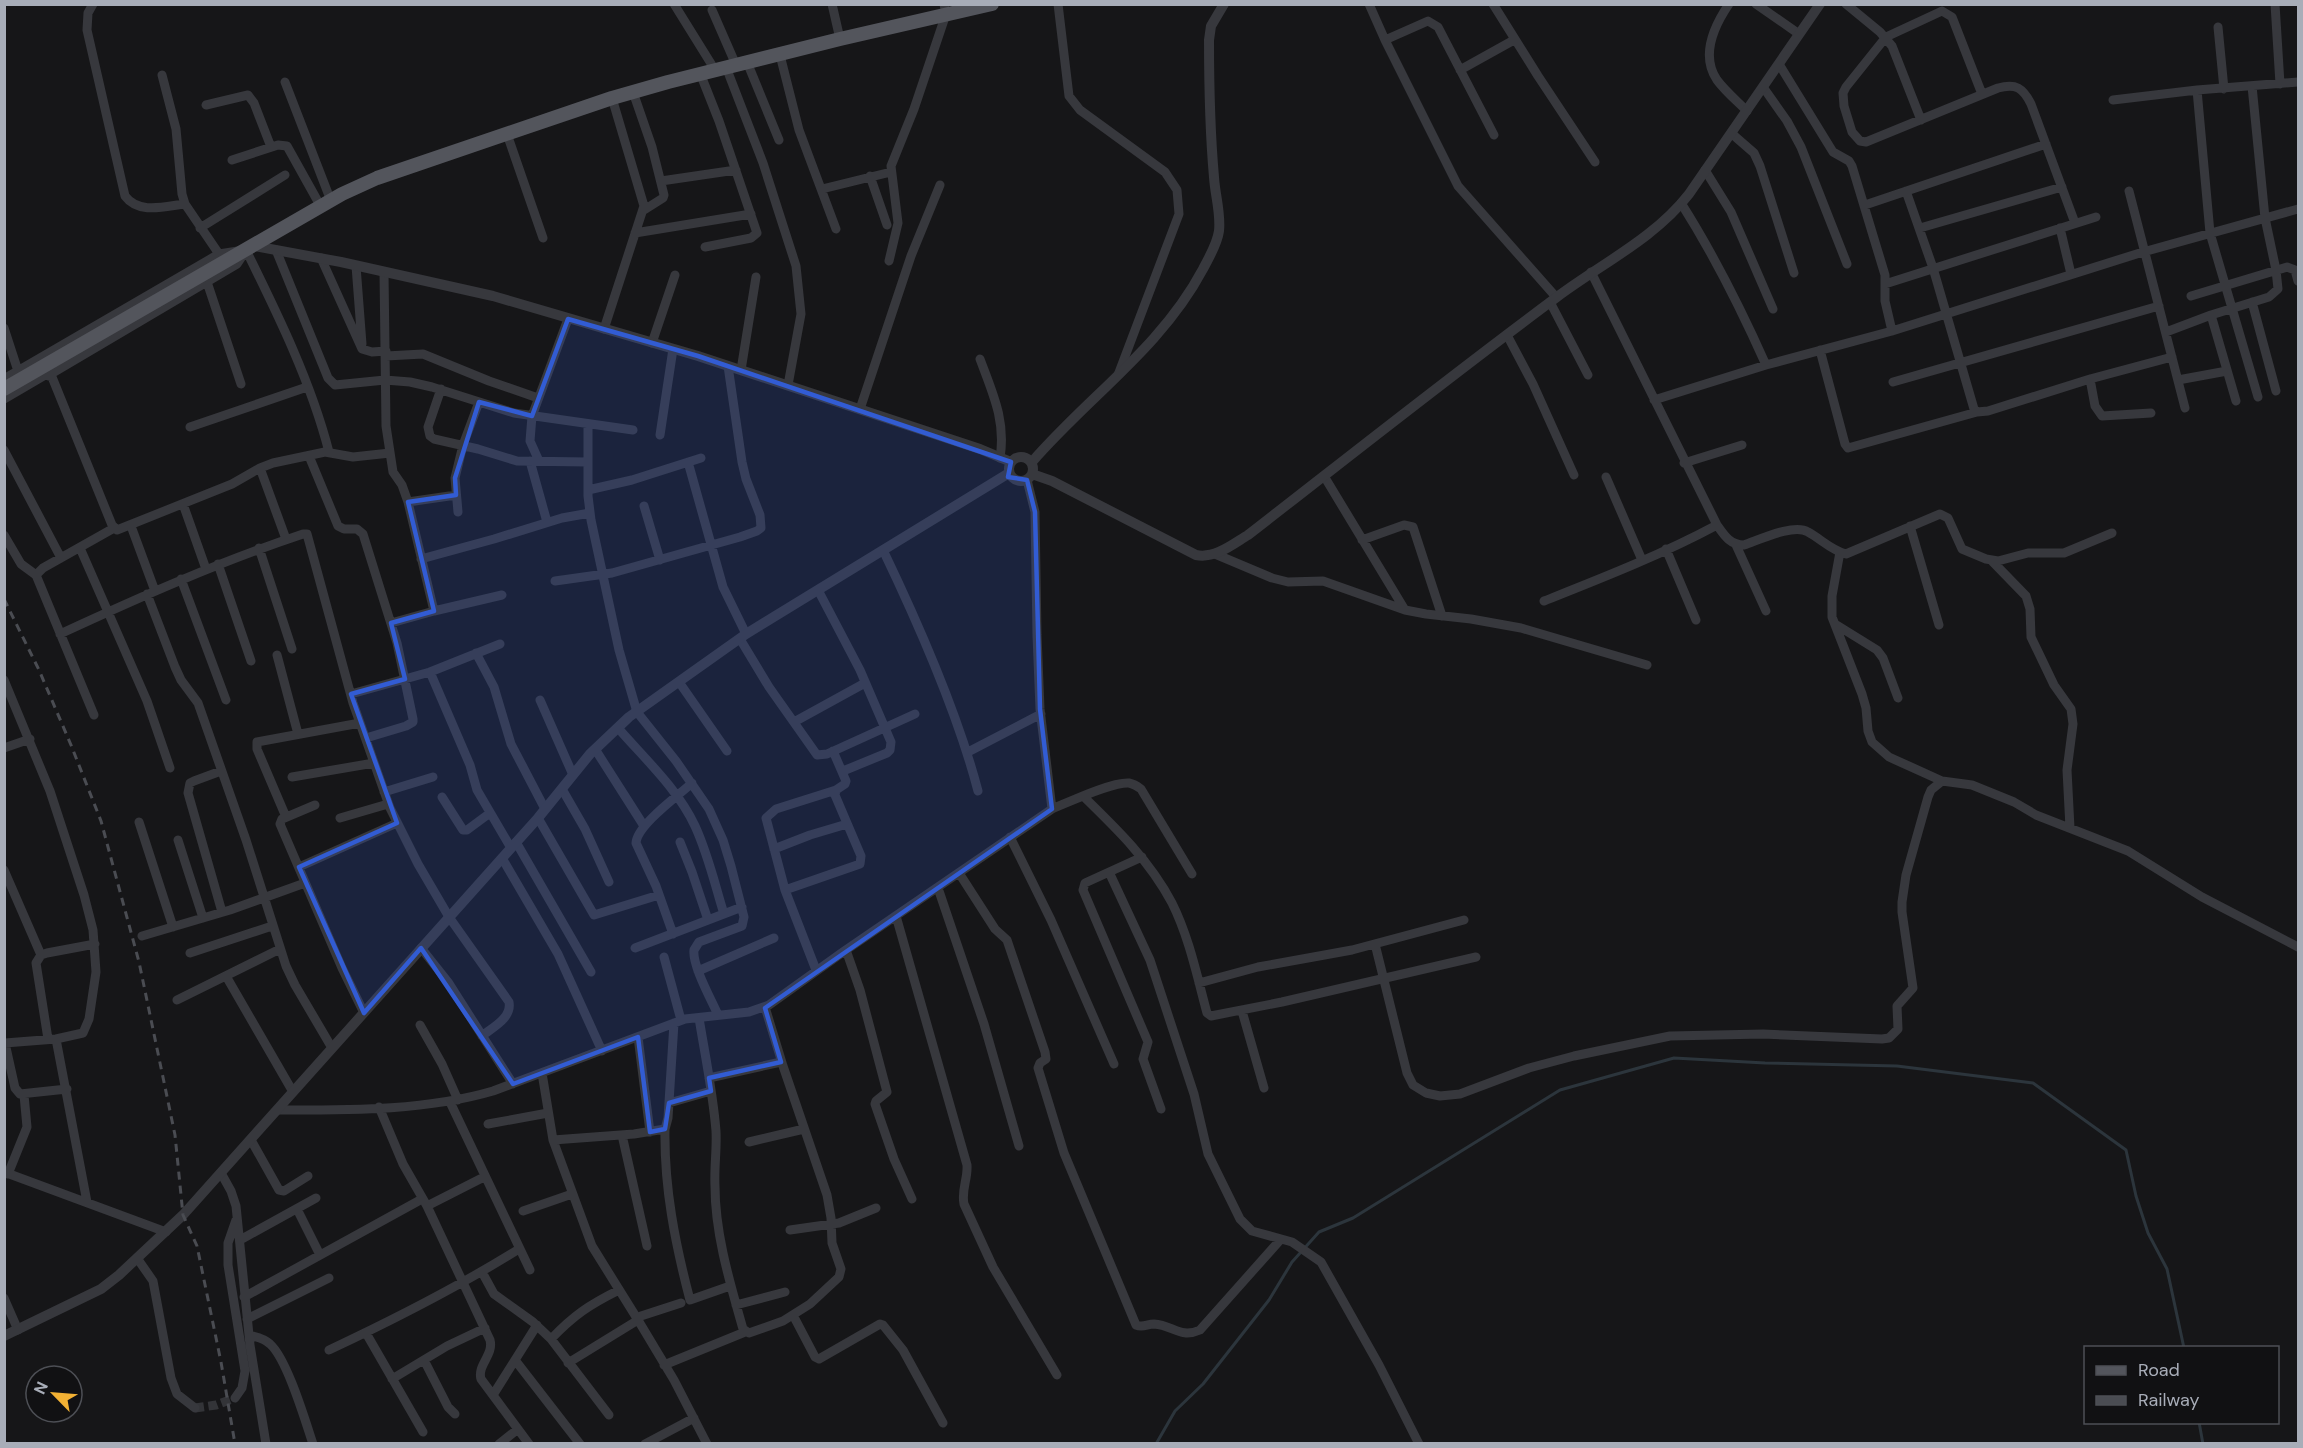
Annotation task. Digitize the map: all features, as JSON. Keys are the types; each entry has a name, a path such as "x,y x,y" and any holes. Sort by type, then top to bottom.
{"main road":[{"path":"4,389 326,204 376,178 612,98 700,73 780,55 945,9 992,4"}],"street":[{"path":"674,4 731,66 779,140"},
{"path":"832,4 840,39"},
{"path":"1058,4 1067,87 1074,104 1111,134 1165,172 1177,190 1179,214 1117,377"},
{"path":"1052,809 1041,714 1035,512 1030,477 1032,462 1059,430 1158,336 1200,275 1216,241 1219,217 1214,177 1209,40 1211,26 1224,4"},
{"path":"1370,4 1385,40 1458,186 1553,300 1588,375"},
{"path":"1493,4 1514,40 1595,162"},
{"path":"1729,4 1711,38 1710,62 1718,82 1747,111"},
{"path":"1756,4 1799,34"},
{"path":"980,359 1002,427 1007,464 1018,481 1030,477 1052,481 1196,555 1215,554 1248,535 1553,300 1646,235 1681,203 1820,4"},
{"path":"1846,4 1886,38 1892,46 1921,120"},
{"path":"2275,4 2280,84"},
{"path":"89,7 87,30 125,196 142,208 185,204"},
{"path":"712,9 796,266 801,314 788,385"},
{"path":"889,261 898,223 891,172 896,150 914,109 945,9"},
{"path":"1982,94 1952,17 1948,12 1942,10 1886,38 1850,81 1843,93 1844,106 1852,132 1860,141 1866,142 1982,94 2010,85 2018,87 2025,93 2031,104 2075,223"},
{"path":"1385,40 1428,21 1438,27 1494,135"},
{"path":"2218,27 2224,89"},
{"path":"1460,70 1514,40"},
{"path":"780,55 800,130 836,229"},
{"path":"1779,64 1833,152 1849,161 1852,166 1883,268 1885,301 1892,331"},
{"path":"700,73 756,226 755,236 705,247"},
{"path":"162,75 176,129 180,186 185,204 219,254"},
{"path":"285,82 326,204"},
{"path":"2113,100 2197,90 2298,82"},
{"path":"2166,332 2269,297 2278,289 2265,218 2252,86"},
{"path":"1763,87 1787,121 1801,147 1847,264"},
{"path":"2197,90 2210,232 2258,397"},
{"path":"633,92 652,147 664,195 644,210"},
{"path":"206,105 248,95 254,103 271,147"},
{"path":"604,329 644,210 644,202 612,98"},
{"path":"1731,133 1754,153 1760,166 1794,273"},
{"path":"507,134 543,238"},
{"path":"232,160 284,144 291,150 326,204"},
{"path":"1865,205 2046,144"},
{"path":"661,181 736,170"},
{"path":"1705,170 1731,212 1773,309"},
{"path":"822,189 891,172"},
{"path":"200,228 285,175"},
{"path":"870,176 887,225"},
{"path":"860,409 911,256 940,185"},
{"path":"1920,228 2062,187"},
{"path":"1906,191 1933,268 1974,409 1977,412"},
{"path":"2129,191 2186,408"},
{"path":"1681,203 1708,247 1766,365"},
{"path":"1654,400 1766,365 1892,331 2210,232 2298,209"},
{"path":"635,233 751,214"},
{"path":"1885,284 2096,217"},
{"path":"2060,228 2071,274"},
{"path":"4,379 219,254 250,248 276,250 493,296 788,385 860,409 1007,464"},
{"path":"4,399 237,264 250,248"},
{"path":"250,248 323,427 329,452"},
{"path":"276,250 330,382 335,385 385,380 410,382 532,416 633,430"},
{"path":"321,258 362,349 372,352 423,354 538,398"},
{"path":"356,266 362,349"},
{"path":"2191,296 2291,267 2295,270 2298,281"},
{"path":"384,272 386,426 393,472 402,485 408,502 434,611"},
{"path":"1591,272 1684,463 1717,525 1728,540 1736,545 1744,545 1799,529 1806,530 1840,552 1851,553 1935,515 1945,516 1962,549 1992,561 2012,579 2026,596 2030,609 2031,637 2054,685 2071,709 2073,724 2067,770 2070,828"},
{"path":"652,343 675,275"},
{"path":"741,370 756,277"},
{"path":"207,282 242,384"},
{"path":"2252,302 2277,391"},
{"path":"1893,382 2159,306"},
{"path":"2211,315 2236,401"},
{"path":"547,522 530,441 532,416 568,319"},
{"path":"4,328 18,371"},
{"path":"1507,335 1533,384 1574,475"},
{"path":"660,435 673,349"},
{"path":"1820,350 1848,448 1977,412 1988,411 2090,379 2172,357"},
{"path":"555,581 602,574 660,560 757,531 760,528 762,522 744,470 728,366"},
{"path":"2178,380 2228,371"},
{"path":"48,375 114,528"},
{"path":"2090,379 2094,406 2102,416 2151,413"},
{"path":"190,427 307,387"},
{"path":"441,389 429,427 429,433 434,439 517,461 588,462"},
{"path":"458,512 455,478 463,445 479,402"},
{"path":"588,424 590,513 602,574 637,712 692,783 709,809 723,840 742,907 744,922 742,926 699,942 693,953 698,971 718,1015"},
{"path":"1684,463 1742,445"},
{"path":"4,450 61,558"},
{"path":"36,575 43,568 114,528 121,529 131,526 232,484 273,463 329,452 353,457 390,453"},
{"path":"309,456 338,526 344,529 357,529 363,534 397,643 405,679 413,722 366,738"},
{"path":"4,1336 101,1289 166,1232 542,814 595,749 618,728 743,636 883,550 1007,464 1021,456 1032,462"},
{"path":"588,490 633,480 701,458"},
{"path":"688,462 723,587 743,636 769,687 817,755 821,756 833,751 915,714"},
{"path":"260,468 286,539"},
{"path":"1324,476 1405,609"},
{"path":"1606,477 1642,560"},
{"path":"408,502 456,495"},
{"path":"183,504 206,569"},
{"path":"644,506 660,560"},
{"path":"421,559 494,540 547,522 590,513"},
{"path":"1362,540 1404,525 1413,527 1442,616"},
{"path":"1544,601 1642,560 1717,525"},
{"path":"1910,525 1939,625"},
{"path":"131,526 175,667 181,680 198,703 246,840 280,949 295,985 332,1048"},
{"path":"1992,561 2028,553 2064,553 2112,533"},
{"path":"60,634 218,564 259,548 307,534 351,694 388,804 449,917 509,1002 509,1011 506,1016 482,1036"},
{"path":"4,535 21,564 36,575 94,715"},
{"path":"1736,545 1766,611"},
{"path":"80,548 147,701 170,768"},
{"path":"259,548 292,650"},
{"path":"1666,549 1696,620"},
{"path":"883,550 968,752 978,791"},
{"path":"1840,552 1831,607 1834,623 1862,694 1872,742 1889,757 1939,783 1972,784 2014,802 2036,815 2128,851 2202,897 2298,947"},
{"path":"1215,554 1280,580 1298,583 1323,581 1405,609 1548,634 1647,665"},
{"path":"218,564 251,661"},
{"path":"181,579 226,700"},
{"path":"818,590 866,683 891,742 890,750 843,771"},
{"path":"390,623 502,595"},
{"path":"1834,623 1877,650 1883,658 1898,698"},
{"path":"351,694 430,672 500,644"},
{"path":"476,653 494,687 515,753 542,814 594,915 659,895"},
{"path":"277,655 298,734"},
{"path":"430,672 470,765 477,790 490,813 514,845 591,972"},
{"path":"4,680 50,791 84,895 95,944 96,972 87,1027 79,1035 4,1043 17,1092 24,1095 67,1089"},
{"path":"679,682 727,751"},
{"path":"794,722 866,683"},
{"path":"540,700 573,775"},
{"path":"968,752 1041,714"},
{"path":"286,817 256,745 260,740 360,723"},
{"path":"618,728 677,797 694,825 724,914"},
{"path":"4,748 30,739"},
{"path":"595,749 644,826"},
{"path":"816,970 785,890 766,818 771,811 836,790 845,784 843,771 833,751"},
{"path":"292,777 374,763"},
{"path":"221,771 190,783 188,793 222,912"},
{"path":"384,792 433,777"},
{"path":"674,934 636,843 636,837 644,826 692,783"},
{"path":"277,1110 414,1106 454,1101 513,1084 677,1022 749,1012 765,1006 1052,809 1123,783 1137,785 1192,874"},
{"path":"1375,944 1407,1073 1413,1084 1426,1093 1440,1096 1460,1094 1529,1068 1574,1056 1671,1036 1763,1034 1889,1038 1898,1029 1898,1006 1913,988 1902,912 1906,875 1928,797 1939,783"},
{"path":"562,789 585,829 609,882"},
{"path":"785,890 860,864 861,856 835,795 836,790"},
{"path":"1083,796 1126,838 1172,903 1188,942 1207,1013 1211,1016 1242,1011 1476,957"},
{"path":"442,797 463,830 467,830 490,813"},
{"path":"340,818 388,804"},
{"path":"315,805 286,817 280,821 280,824 364,1013"},
{"path":"139,822 172,927"},
{"path":"299,867 397,824"},
{"path":"774,849 847,824"},
{"path":"1010,837 1051,920 1114,1064"},
{"path":"178,840 203,918"},
{"path":"680,842 708,921"},
{"path":"502,858 558,954 602,1052"},
{"path":"1142,858 1085,883 1083,890 1148,1042 1143,1059 1161,1109"},
{"path":"4,870 41,955"},
{"path":"1109,872 1150,960 1194,1094 1210,1159 1219,1172 1240,1219 1247,1228 1292,1242 1321,1262 1379,1365 1419,1443"},
{"path":"958,873 995,929 1007,940 1045,1052 1046,1059 1040,1063 1038,1068 1064,1154 1136,1325 1141,1327 1147,1324 1161,1325 1184,1334 1200,1330 1281,1239"},
{"path":"142,936 222,912 305,883"},
{"path":"938,888 984,1024 1019,1146"},
{"path":"635,948 742,907"},
{"path":"896,916 967,1165 968,1174 962,1194 963,1204 993,1267 1057,1375"},
{"path":"1199,983 1258,967 1375,944 1464,920"},
{"path":"190,953 272,926"},
{"path":"698,971 774,938"},
{"path":"87,1202 67,1089 52,1039 36,963 41,955 95,944"},
{"path":"422,948 448,982 513,1084"},
{"path":"177,1000 280,949"},
{"path":"846,950 860,990 887,1092 875,1101 875,1104 894,1159 912,1199"},
{"path":"664,957 677,1022 665,1129 664,1166 669,1202 690,1300 730,1286"},
{"path":"226,976 293,1092"},
{"path":"664,1365 745,1332 749,1333 783,1321 810,1304 841,1273 832,1243 827,1195 781,1062 765,1006"},
{"path":"1242,1011 1264,1088"},
{"path":"699,1018 711,1091 717,1156 715,1185 717,1215 730,1286 745,1332"},
{"path":"420,1025 442,1064 484,1177 530,1270"},
{"path":"638,1037 650,1132"},
{"path":"709,1078 781,1062"},
{"path":"542,1073 553,1140 592,1246 638,1320 707,1443"},
{"path":"669,1104 711,1091"},
{"path":"24,1095 27,1127 6,1173 166,1232"},
{"path":"379,1107 403,1164 425,1202 492,1344 480,1374 529,1443"},
{"path":"488,1124 548,1113"},
{"path":"553,1140 665,1129"},
{"path":"749,1142 804,1130"},
{"path":"622,1135 647,1246"},
{"path":"251,1140 279,1190 284,1191 308,1176"},
{"path":"221,1173 236,1206 244,1297 266,1443"},
{"path":"244,1297 320,1255 425,1202 484,1177"},
{"path":"523,1211 572,1194"},
{"path":"240,1240 316,1198"},
{"path":"790,1230 831,1225 876,1208"},
{"path":"297,1209 320,1255"},
{"path":"235,1398 242,1388 245,1371 228,1265 228,1243 237,1217"},
{"path":"329,1350 464,1283 519,1249"},
{"path":"137,1258 153,1281 171,1377 177,1394 195,1408"},
{"path":"482,1272 494,1294 537,1325 551,1339 609,1415"},
{"path":"247,1319 329,1278"},
{"path":"551,1339 575,1315 590,1304 619,1290"},
{"path":"736,1305 785,1292"},
{"path":"4,1298 18,1330"},
{"path":"568,1362 641,1316 681,1303"},
{"path":"794,1315 815,1357 819,1359 880,1324 883,1325 903,1350 944,1423"},
{"path":"493,1395 537,1325"},
{"path":"392,1379 485,1328"},
{"path":"366,1333 423,1432"},
{"path":"249,1335 265,1340 276,1350 295,1391 312,1443"},
{"path":"424,1360 448,1407 455,1414"},
{"path":"514,1360 579,1443"},
{"path":"645,1443 694,1418"},
{"path":"499,1443 518,1429"}],"highlighted area":[{"path":"568,319 698,356 1011,462 1008,477 1027,480 1035,512 1040,709 1052,809 765,1008 781,1062 709,1078 711,1091 669,1103 665,1129 650,1132 638,1037 513,1084 421,948 364,1013 299,867 397,823 351,694 405,679 391,623 434,611 408,502 456,495 455,478 479,402 532,416"}],"waterway":[{"path":"1156,1444 1175,1411 1203,1384 1269,1300 1292,1262 1319,1232 1353,1218 1560,1090 1674,1058 1897,1066 2033,1083 2126,1150 2136,1196 2148,1233 2167,1269 2184,1346"},
{"path":"2199,1424 2203,1444"}],"tunnel":[{"path":"195,1408 216,1405 235,1398"}],"railway":[{"path":"4,599 39,670 101,821 139,962 175,1135 183,1215 197,1246 235,1444"}]}
